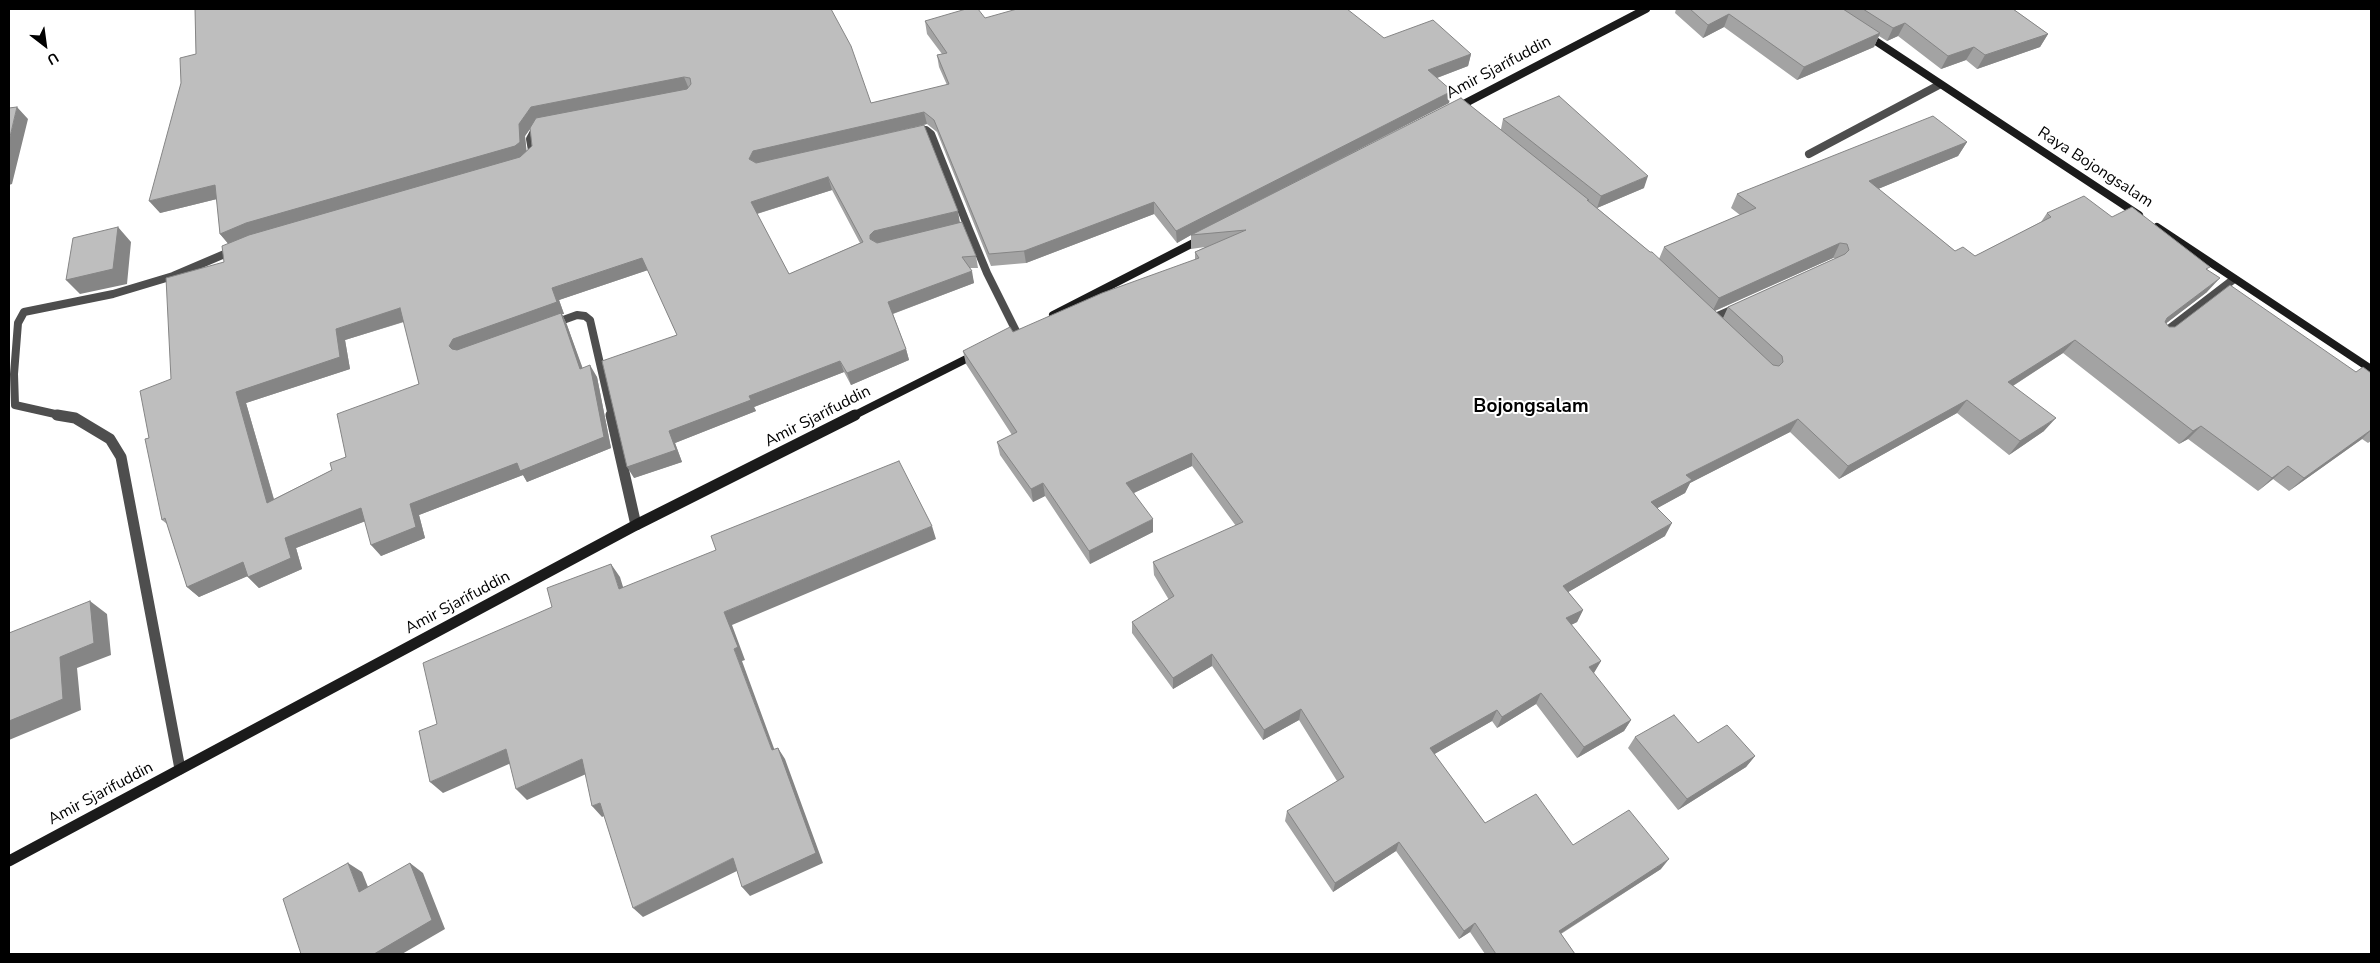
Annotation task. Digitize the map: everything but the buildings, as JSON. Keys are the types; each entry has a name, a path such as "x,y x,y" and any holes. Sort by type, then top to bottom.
{"main road":[{"name":"Amir Sjarifuddin","path":"1443,115 1464,109 1646,9"},
{"name":"Raya Bojongsalam","path":"1860,31 2371,369"},
{"path":"1044,320 1212,233"},
{"name":"Amir Sjarifuddin","path":"9,861 636,525 982,351"}],"street":[{"path":"1809,154 1939,85"},
{"path":"524,164 533,156 530,139 532,132 538,125 545,123"},
{"path":"909,133 926,130 931,134 987,273 1017,333"},
{"path":"950,232 968,227"},
{"path":"180,769 122,457 110,439 75,418 12,406 18,323 24,312 113,294 174,276 243,246"},
{"path":"2159,336 2234,279"},
{"path":"1711,319 1746,303"},
{"path":"542,328 577,315 585,316 590,320 636,525"}],"district":[{"name":"Bojongsalam","path":"1531,407"}]}
